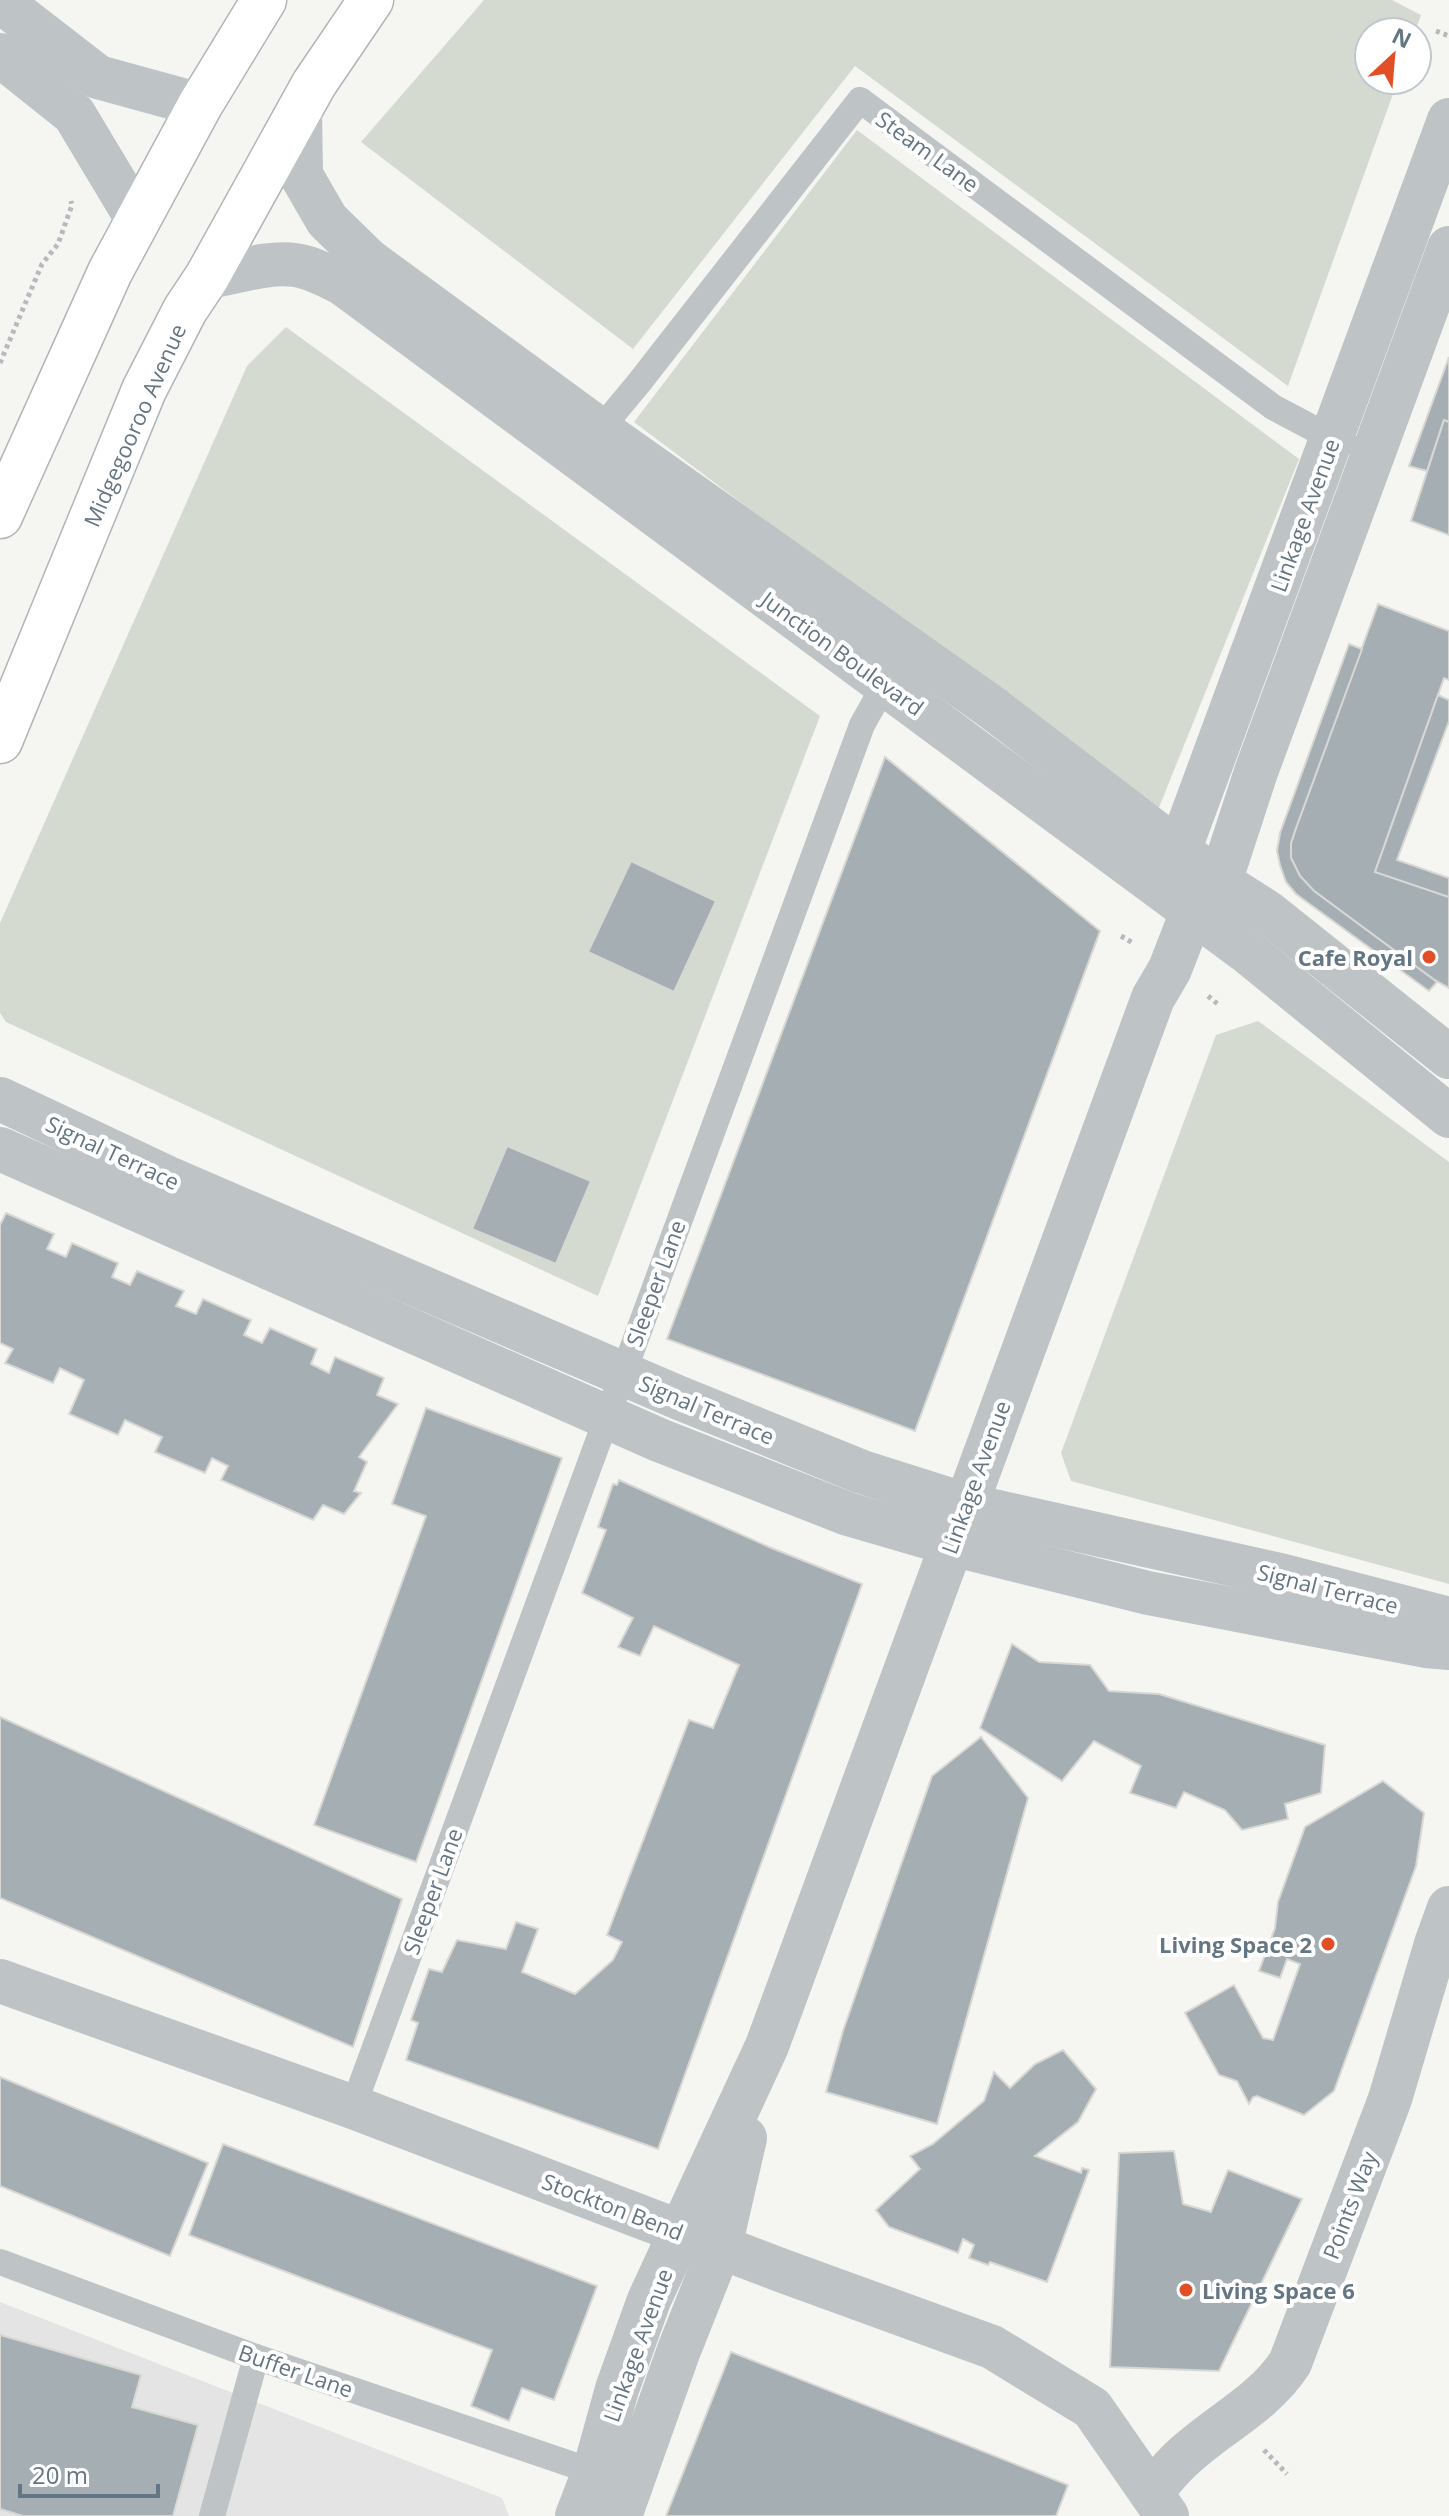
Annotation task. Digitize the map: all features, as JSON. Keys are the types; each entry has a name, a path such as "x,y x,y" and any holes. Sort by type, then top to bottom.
{"main road":[{"path":"0,516 137,219 238,39 264,0"},
{"name":"Midgegooroo Avenue","path":"0,741 144,390 185,310 207,277 300,109 371,0"}],"street":[{"path":"0,1 98,77 200,105"},
{"path":"0,55 74,114 137,219"},
{"name":"Junction Boulevard","path":"300,109 301,175 327,220 368,260 589,443 671,528 885,683 1206,897 1267,912 1449,1057"},
{"name":"Linkage Avenue","path":"620,2516 679,2350 700,2239 767,2046 958,1524 1153,998 1206,897 1326,588 1353,445 1449,120"},
{"name":"Linkage Avenue","path":"1179,851 1353,445 1449,248"},
{"name":"Junction Boulevard","path":"207,277 278,264 296,265 342,283 908,647 1179,851 1206,897 1246,951 1447,1108"},
{"name":"Signal Terrace","path":"0,1099 168,1178 818,1456 886,1480 958,1524 1148,1593 1449,1648"},
{"name":"Signal Terrace","path":"0,1149 606,1416 848,1514 958,1524 1284,1576 1449,1619"},
{"name":"Points Way","path":"1159,2504 1177,2463 1264,2396 1290,2363 1390,2099 1445,1933"},
{"name":"Stockton Bend","path":"0,1981 353,2107 992,2347 1092,2408 1159,2504"},
{"name":"Linkage Avenue","path":"577,2516 594,2472 617,2389 641,2321 700,2239"}],"lane":[{"name":"Steam Lane","path":"589,443 860,100 1273,407 1292,419 1353,445"},
{"name":"Sleeper Lane","path":"353,2107 862,725 908,647"},
{"name":"Buffer Lane","path":"0,2262 256,2357 594,2472"},
{"path":"212,2516 256,2357"}],"path":[{"path":"1436,31 1449,36"},
{"path":"0,363 42,264 58,244 72,205 69,192"},
{"path":"1258,2445 1287,2474"}],"shaded area":[{"path":"484,0 1392,0 1421,15 1353,16 1353,96 1392,96 1288,386 855,66 633,349 361,142"},
{"path":"857,130 1299,459 1156,815 634,422"},
{"path":"286,327 820,716 598,1296 6,1022 0,1013 0,923 247,366"},
{"path":"1258,1021 1449,1162 1449,1584 1071,1481 1061,1453 1216,1035"},
{"path":"0,2302 502,2498 509,2516 0,2516"}],"building":[{"path":"1449,357 1449,422 1444,420 1427,471 1409,466"},
{"path":"1444,420 1449,422 1449,535 1411,521"},
{"path":"1378,604 1449,631 1449,680 1444,678 1375,872 1449,897 1449,988 1314,891 1300,876 1291,858 1291,843 1296,828"},
{"path":"1349,644 1362,649 1296,828 1291,843 1291,858 1300,876 1314,891 1437,982 1429,991 1296,894 1286,882 1280,865 1277,851 1280,833"},
{"path":"1438,695 1449,700 1449,721 1397,860 1449,878 1449,897 1375,872"},
{"path":"885,757 1100,931 915,1431 667,1339"},
{"path":"631,861 716,901 674,992 588,952"},
{"path":"507,1146 591,1181 556,1264 472,1229"},
{"path":"6,1213 54,1234 47,1249 66,1257 72,1243 118,1263 112,1277 130,1285 137,1271 184,1291 176,1306 196,1314 203,1299 251,1320 244,1335 262,1343 270,1328 317,1349 311,1364 329,1373 335,1357 384,1378 377,1395 398,1404 359,1457 367,1462 354,1491 361,1493 344,1514 323,1505 313,1520 221,1480 228,1466 212,1458 205,1473 155,1452 162,1437 125,1420 118,1435 69,1414 84,1380 60,1368 53,1383 5,1363 13,1349 0,1343 0,1225"},
{"path":"426,1408 562,1458 416,1862 314,1825 426,1516 392,1504"},
{"path":"619,1480 769,1547 862,1584 658,2149 406,2060 418,2023 411,2020 429,1969 442,1972 457,1940 506,1949 516,1922 538,1929 522,1972 575,1994 613,1960 622,1942 607,1935 689,1720 713,1728 739,1665 654,1626 640,1656 618,1647 633,1618 582,1593 606,1530 598,1527 613,1484 617,1485"},
{"path":"1012,1644 1039,1662 1090,1665 1109,1691 1159,1694 1325,1745 1321,1793 1285,1804 1288,1819 1242,1830 1225,1810 1184,1792 1176,1808 1130,1793 1141,1766 1094,1741 1062,1781 980,1728"},
{"path":"0,1717 402,1899 353,2047 0,1898"},
{"path":"981,1737 1028,1798 937,2124 826,2092 843,2031 932,1776"},
{"name":"Living Space 2","path":"1383,1781 1424,1813 1416,1866 1334,2091 1304,2115 1257,2096 1249,2104 1237,2081 1219,2075 1185,2013 1234,1985 1263,2038 1273,2040 1300,1964 1287,1959 1280,1978 1259,1971 1275,1928 1278,1902 1305,1827"},
{"path":"1063,2050 1096,2089 1078,2122 1035,2156 1081,2173 1082,2168 1089,2170 1047,2282 969,2258 974,2245 963,2239 958,2253 889,2227 876,2210 920,2169 910,2156 933,2144 984,2101 994,2072 1010,2088 1035,2064"},
{"path":"0,2077 208,2163 170,2256 0,2186"},
{"path":"223,2144 597,2286 554,2400 522,2388 509,2421 471,2406 492,2350 189,2235"},
{"name":"Living Space 6","path":"1174,2151 1183,2204 1211,2212 1228,2170 1302,2199 1219,2371 1110,2367 1119,2153"},
{"path":"0,2335 141,2375 132,2407 198,2425 173,2516 23,2516 0,2509"},
{"path":"731,2352 1068,2485 1056,2516 666,2516"}],"place":[{"name":"Cafe Royal","path":"1429,957"},
{"name":"Living Space 2","path":"1328,1944"},
{"name":"Living Space 6","path":"1186,2290"}]}
